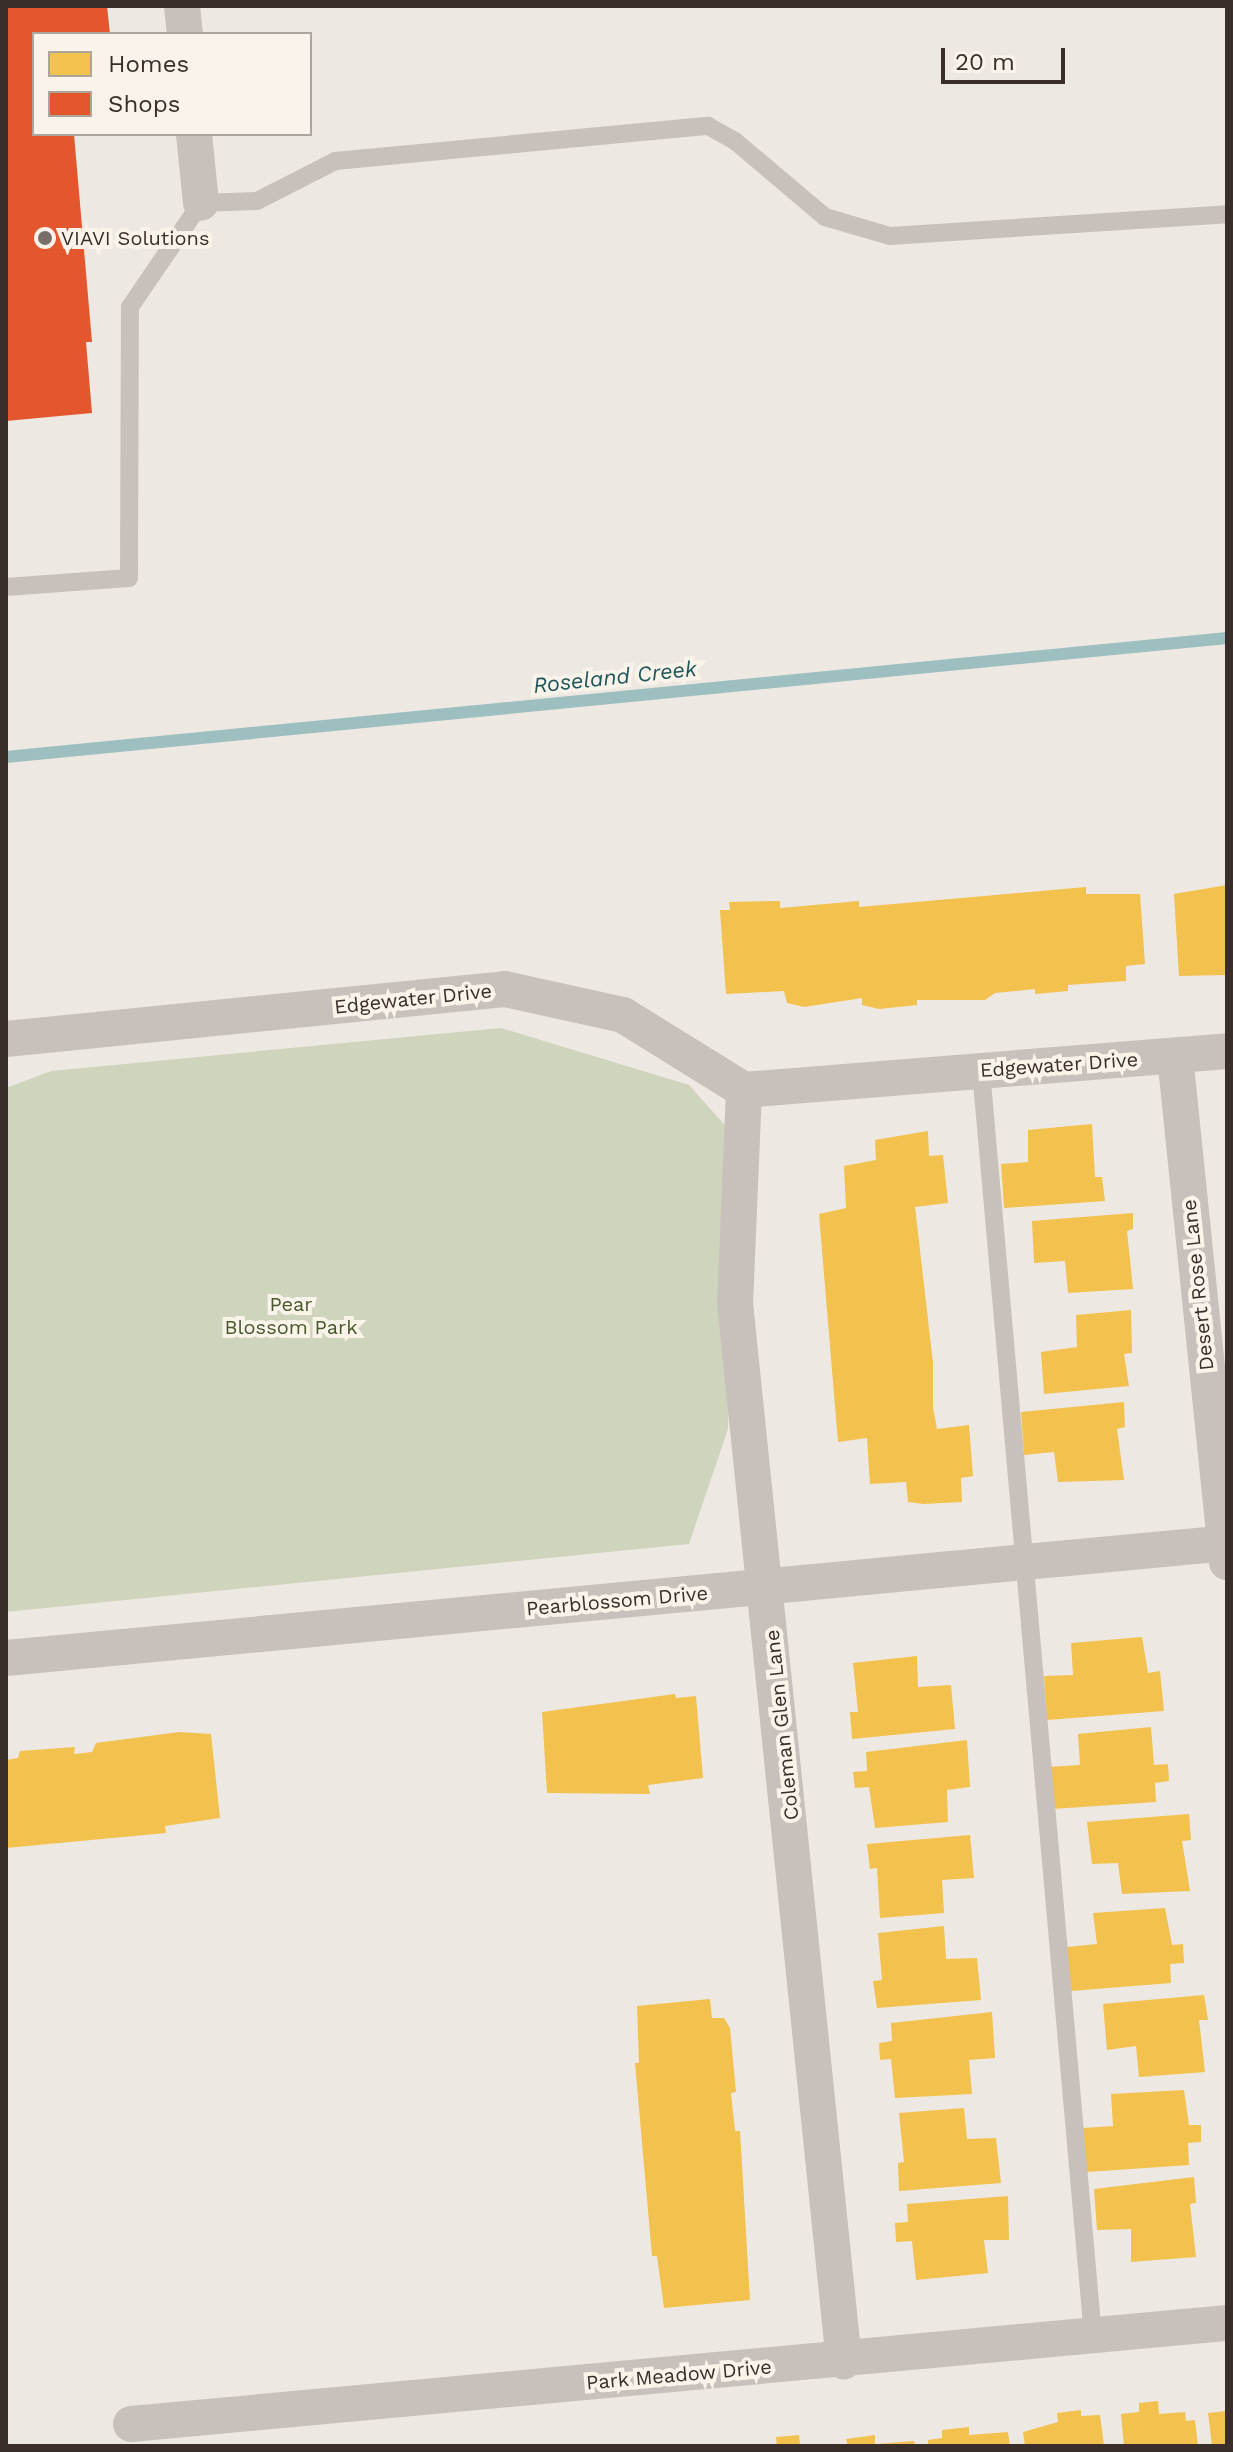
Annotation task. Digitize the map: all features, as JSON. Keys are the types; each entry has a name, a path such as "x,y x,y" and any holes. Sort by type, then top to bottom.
{"street":[{"path":"182,6 185,32"},
{"path":"194,136 201,203"},
{"name":"Edgewater Drive","path":"6,1039 505,989 623,1015 744,1090 1227,1051"},
{"name":"Desert Rose Lane","path":"1175,1056 1226,1549"},
{"name":"Coleman Glen Lane","path":"744,1090 735,1303 768,1587 844,2361"},
{"name":"Pearblossom Drive","path":"6,1658 1028,1562 1226,1549"},
{"name":"Park Meadow Drive","path":"131,2435 1227,2323"}],"lane":[{"path":"6,587 129,578 130,307 201,203 257,201 305,172 368,155 708,126 735,141 825,217 890,236 1227,214"},
{"path":"981,1071 1028,1562 1093,2336"}],"green space":[{"name":"Pear Blossom Park","path":"501,1028 689,1085 731,1132 728,1429 689,1544 6,1612 6,1088 51,1071"}],"building: Homes":[{"path":"1227,885 1227,975 1179,976 1174,894"},
{"path":"1086,887 1086,894 1140,894 1145,964 1126,966 1126,981 1068,985 1068,991 1035,994 1035,989 995,993 985,1000 917,1000 917,1005 879,1009 862,1005 862,998 804,1007 787,1003 784,991 726,994 720,910 730,910 729,902 780,901 780,908 859,901 859,907"},
{"path":"1092,1124 1095,1177 1102,1177 1105,1201 1004,1208 1001,1164 1028,1162 1028,1130"},
{"path":"928,1131 929,1156 943,1155 948,1203 915,1207 933,1363 933,1407 937,1429 969,1425 973,1476 961,1478 962,1502 923,1504 908,1502 906,1482 870,1484 867,1438 838,1442 819,1214 846,1208 844,1166 876,1160 875,1140"},
{"path":"1133,1213 1133,1229 1127,1231 1133,1289 1068,1293 1065,1261 1034,1263 1032,1221"},
{"path":"1131,1310 1132,1353 1124,1354 1129,1386 1044,1394 1041,1352 1077,1347 1076,1315"},
{"path":"1124,1402 1125,1427 1117,1429 1124,1480 1058,1482 1054,1452 1024,1455 1021,1412"},
{"path":"1142,1637 1148,1673 1160,1671 1164,1711 1047,1720 1044,1676 1073,1675 1071,1643"},
{"path":"917,1656 918,1687 951,1685 955,1729 852,1739 850,1712 858,1712 853,1663"},
{"path":"675,1694 676,1698 696,1696 703,1778 648,1785 650,1794 547,1793 542,1712"},
{"path":"1151,1727 1154,1765 1168,1764 1169,1781 1155,1783 1156,1802 1052,1809 1048,1767 1080,1765 1078,1734"},
{"path":"179,1732 211,1734 220,1818 165,1826 166,1833 6,1848 6,1760 18,1758 20,1751 75,1747 74,1754 92,1752 96,1743"},
{"path":"967,1740 970,1787 947,1790 948,1822 875,1828 869,1787 855,1788 853,1772 867,1771 866,1752"},
{"path":"1189,1814 1191,1840 1182,1841 1190,1891 1122,1894 1118,1863 1092,1864 1087,1822"},
{"path":"970,1835 974,1878 942,1880 944,1913 880,1918 877,1868 870,1869 867,1844"},
{"path":"1165,1908 1172,1945 1183,1944 1184,1963 1170,1964 1171,1983 1071,1991 1067,1947 1097,1944 1093,1913"},
{"path":"944,1926 946,1959 977,1958 981,2000 877,2008 873,1981 882,1980 878,1933"},
{"path":"1204,1995 1208,2020 1199,2020 1205,2072 1139,2077 1136,2046 1107,2050 1103,2004"},
{"path":"710,1999 712,2018 724,2018 730,2028 736,2092 731,2093 735,2131 740,2131 750,2300 664,2308 657,2256 652,2256 635,2063 639,2063 637,2006"},
{"path":"992,2012 995,2058 969,2060 972,2094 895,2098 891,2059 880,2060 879,2043 892,2041 891,2023"},
{"path":"1184,2090 1189,2125 1201,2125 1201,2142 1188,2143 1189,2165 1087,2172 1083,2128 1113,2126 1111,2094"},
{"path":"964,2108 967,2139 996,2138 1001,2183 899,2191 898,2163 904,2162 899,2113"},
{"path":"1194,2177 1196,2203 1190,2204 1196,2257 1131,2262 1131,2229 1097,2230 1094,2189"},
{"path":"1008,2196 1009,2240 984,2240 988,2273 916,2280 912,2241 896,2242 895,2223 908,2222 907,2204"},
{"path":"1158,2401 1159,2414 1185,2412 1186,2421 1195,2420 1198,2446 1124,2446 1121,2414 1139,2412 1139,2403"},
{"path":"1081,2410 1081,2416 1100,2415 1104,2446 1025,2446 1023,2432 1058,2422 1057,2413"},
{"path":"1227,2411 1227,2446 1212,2446 1208,2413"},
{"path":"969,2427 969,2435 1008,2432 1010,2446 928,2446 928,2440 942,2438 942,2430"},
{"path":"799,2435 800,2444 818,2446 777,2446 776,2437"},
{"path":"875,2435 875,2446 848,2446 846,2439"},
{"path":"914,2441 915,2446 877,2446 877,2444"}],"building: Shops":[{"name":"VIAVI Solutions","path":"6,6 107,6 110,32 32,32 32,136 74,136 92,342 86,342 92,413 6,421"}],"waterway":[{"name":"Roseland Creek","path":"6,757 1227,638"}],"place":[{"name":"VIAVI Solutions","path":"45,238"}]}
